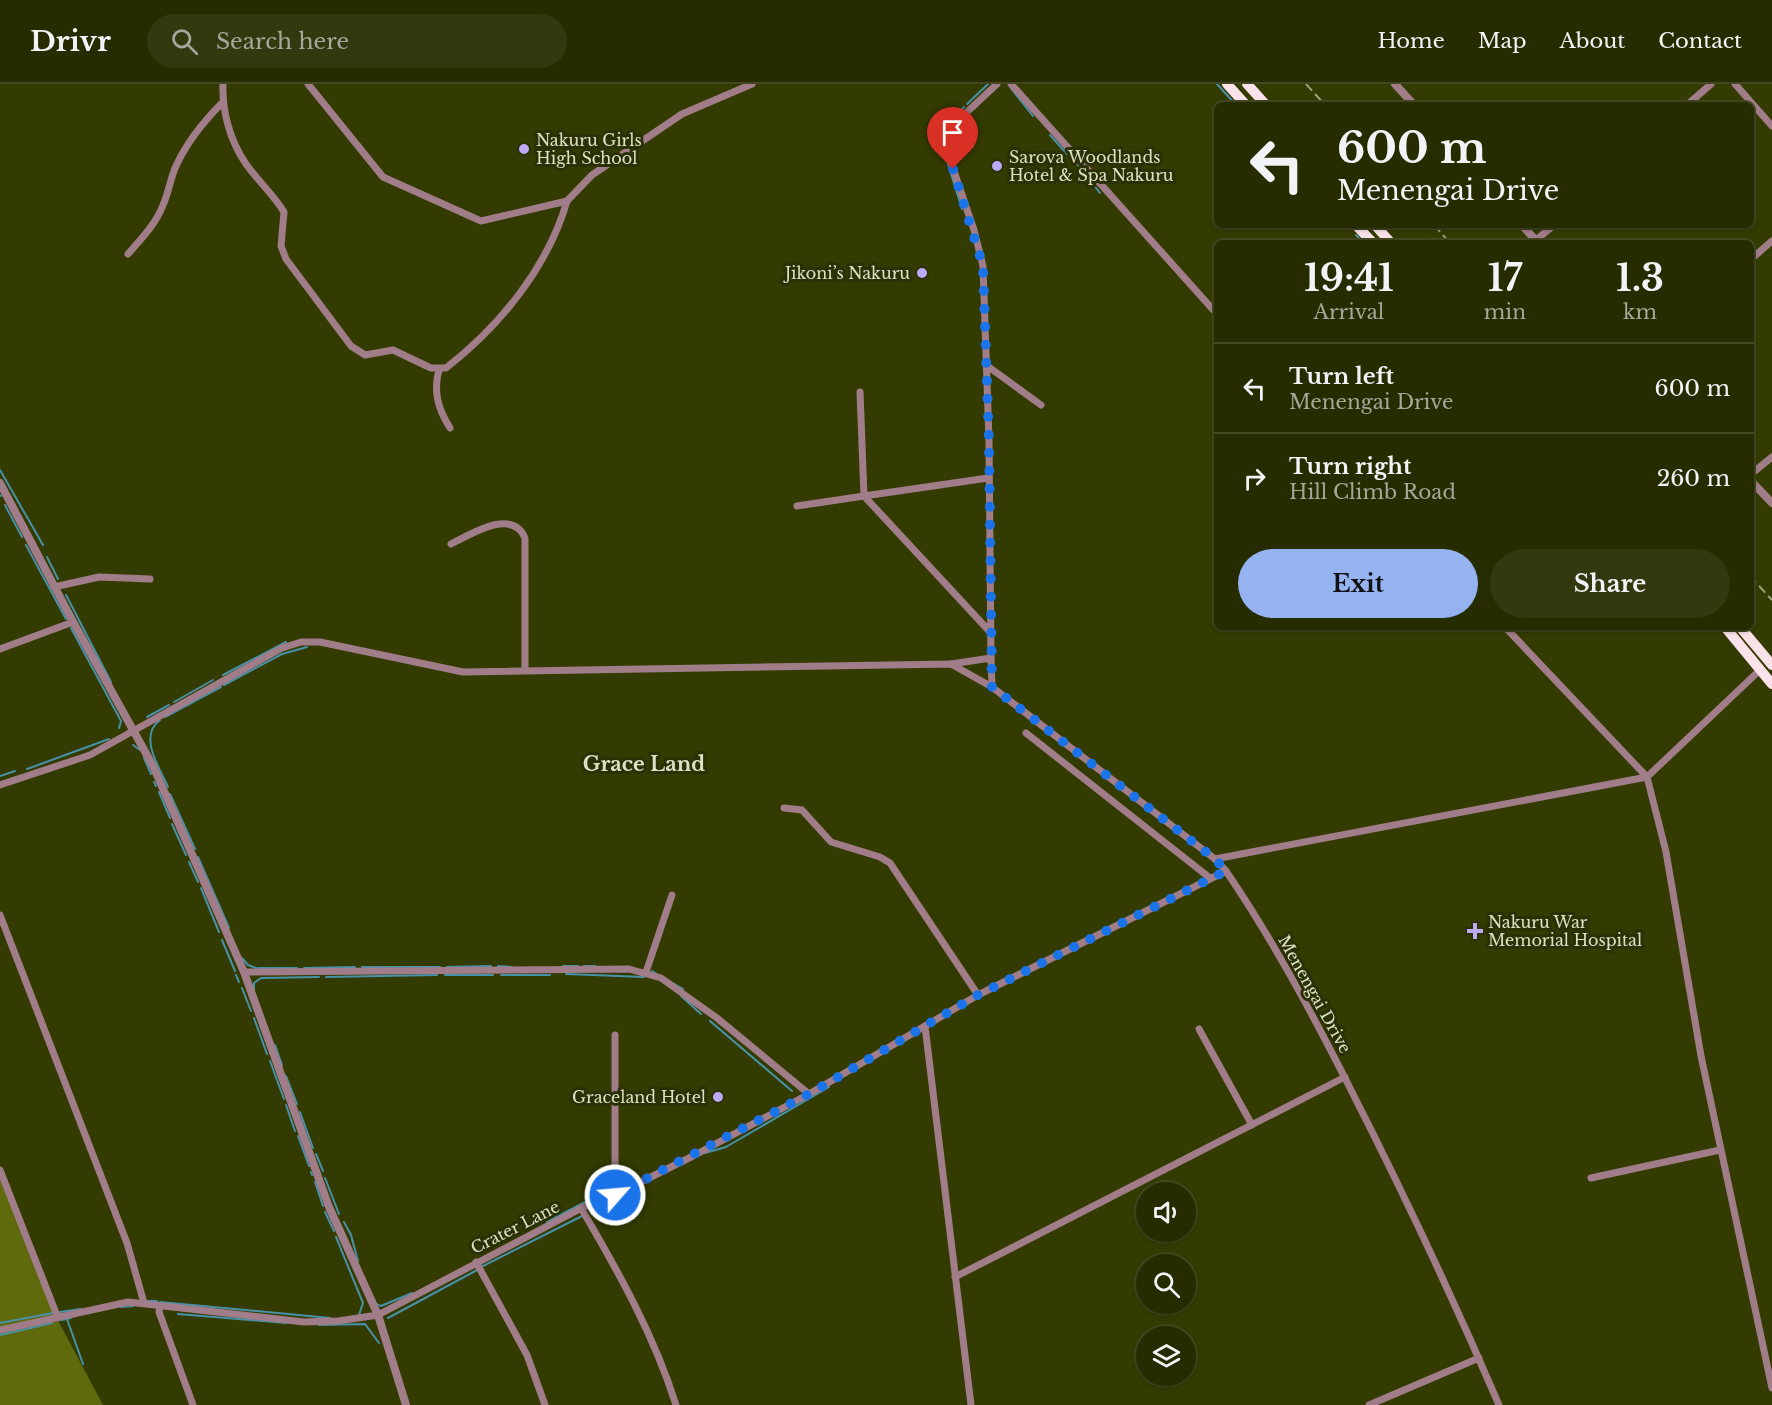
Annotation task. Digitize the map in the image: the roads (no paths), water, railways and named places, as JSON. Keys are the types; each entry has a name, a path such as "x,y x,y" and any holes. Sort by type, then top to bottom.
{"highway":[{"path":"1227,84 1243,102"},
{"path":"1247,84 1263,102"},
{"path":"1359,228 1370,240"},
{"path":"1378,228 1388,240"},
{"path":"1728,630 1772,684"},
{"path":"1743,630 1772,665"}],"street":[{"path":"223,84 222,103 246,164 284,213 281,246 286,259 351,346 365,356 393,350 439,370 446,368 478,341 513,304 558,231 567,201 592,175 682,114 752,84"},
{"path":"308,84 390,182 401,184 481,221 567,201"},
{"path":"992,687 982,258 946,148 951,128 997,84"},
{"path":"1011,84 1214,311"},
{"path":"1395,84 1411,102"},
{"path":"1690,102 1710,84"},
{"path":"1735,84 1751,102"},
{"path":"128,254 145,235 162,208 183,151 202,123 222,103"},
{"path":"1754,106 1772,126"},
{"path":"1525,228 1535,240"},
{"path":"1539,240 1551,228"},
{"path":"1754,257 1772,241"},
{"path":"986,365 1041,405"},
{"path":"439,370 436,380 438,406 450,428"},
{"path":"860,392 864,496 992,634"},
{"path":"1754,473 1772,457"},
{"path":"797,506 988,478"},
{"path":"1754,482 1772,503"},
{"path":"0,483 54,587 153,765 244,972 329,1207 378,1315 406,1405"},
{"path":"451,544 495,524 513,526 523,532 525,538 525,670"},
{"path":"54,587 99,578 150,579"},
{"path":"0,649 73,622"},
{"path":"1508,630 1647,777 1666,852 1701,1056 1772,1388"},
{"path":"0,785 90,755 282,648 301,642 320,642 463,672 951,664 991,658"},
{"name":"Menengai Drive","path":"951,664 992,687 1215,859 1226,871 1297,985 1345,1077 1459,1310 1499,1405"},
{"path":"1215,859 1647,777 1761,669"},
{"path":"1026,732 1210,878"},
{"path":"784,808 802,810 831,842 890,863 978,995"},
{"name":"Crater Lane","path":"0,1330 128,1302 304,1322 338,1322 378,1315 581,1208 615,1195 809,1094 978,995 1226,871"},
{"path":"646,972 672,895"},
{"path":"0,915 127,1243 144,1304"},
{"path":"244,972 629,969 646,972 661,978 717,1018 809,1094"},
{"path":"926,1026 971,1405"},
{"path":"1199,1029 1252,1125"},
{"path":"615,1035 615,1195"},
{"path":"955,1277 1345,1077"},
{"path":"1592,1179 1720,1150"},
{"path":"0,1170 58,1318"},
{"path":"581,1208 652,1338 676,1405"},
{"path":"476,1262 528,1355 545,1405"},
{"path":"160,1306 159,1312 193,1405"},
{"path":"1369,1405 1479,1358"}],"waterway":[{"path":"967,104 988,84"},
{"path":"1217,84 1233,102"},
{"path":"1010,87 1033,116"},
{"path":"945,126 964,107"},
{"path":"938,132 962,209"},
{"path":"1050,135 1067,154"},
{"path":"1077,164 1100,193"},
{"path":"1356,235 1360,240"},
{"path":"0,470 43,545"},
{"path":"5,505 22,537"},
{"path":"26,545 66,619"},
{"path":"47,557 58,579"},
{"path":"66,595 111,682"},
{"path":"71,628 121,721 119,728"},
{"path":"223,675 286,642"},
{"path":"224,685 282,654 307,647"},
{"path":"174,702 213,680"},
{"path":"165,717 221,687"},
{"path":"147,717 169,705"},
{"path":"160,720 154,727 150,743 168,787"},
{"path":"27,769 109,739"},
{"path":"133,745 140,750"},
{"path":"144,758 151,774"},
{"path":"0,776 15,771"},
{"path":"154,782 156,786"},
{"path":"159,792 170,818"},
{"path":"170,794 195,849"},
{"path":"172,824 186,855"},
{"path":"198,857 229,928"},
{"path":"189,862 198,882"},
{"path":"201,888 219,932"},
{"path":"222,940 235,971"},
{"path":"242,958 248,965 256,968"},
{"path":"447,967 491,966"},
{"path":"498,966 512,967"},
{"path":"563,966 578,966"},
{"path":"584,966 595,966"},
{"path":"304,968 355,967"},
{"path":"362,967 440,967"},
{"path":"258,968 297,968"},
{"path":"652,971 683,989"},
{"path":"566,974 644,977"},
{"path":"236,975 239,982"},
{"path":"326,977 437,975"},
{"path":"445,975 493,975"},
{"path":"501,975 550,975"},
{"path":"254,990 254,983 261,978 319,977"},
{"path":"242,988 251,1011"},
{"path":"681,996 701,1014"},
{"path":"254,1018 267,1054"},
{"path":"710,1021 792,1091"},
{"path":"275,1045 282,1065"},
{"path":"270,1061 284,1099"},
{"path":"286,1076 297,1104"},
{"path":"705,1153 726,1147 829,1087"},
{"path":"286,1105 295,1131"},
{"path":"300,1112 313,1148"},
{"path":"298,1136 309,1166"},
{"path":"316,1154 323,1171"},
{"path":"325,1178 339,1214"},
{"path":"315,1182 323,1206"},
{"path":"593,1199 614,1188"},
{"path":"592,1210 616,1198"},
{"path":"547,1222 587,1201"},
{"path":"325,1212 334,1231"},
{"path":"483,1266 582,1216"},
{"path":"344,1222 351,1235 358,1261"},
{"path":"336,1237 363,1303 359,1315"},
{"path":"388,1318 477,1270"},
{"path":"376,1304 381,1306 412,1293"},
{"path":"147,1301 157,1301"},
{"path":"160,1302 330,1318"},
{"path":"121,1307 133,1306"},
{"path":"60,1312 81,1309"},
{"path":"0,1323 53,1313"},
{"path":"178,1314 286,1323"},
{"path":"62,1320 71,1318"},
{"path":"67,1319 83,1364"},
{"path":"0,1335 52,1323"},
{"path":"319,1325 365,1324 379,1343"}],"railway":[{"path":"1306,84 1322,102"},
{"path":"1437,228 1447,240"},
{"path":"1754,580 1772,600"}],"place":[{"name":"Nakuru Girls High School","path":"524,149"},
{"name":"Sarova Woodlands Hotel & Spa Nakuru","path":"997,166"},
{"name":"Jikoni’s Nakuru","path":"922,273"},
{"name":"Nakuru War Memorial Hospital","path":"1475,931"},
{"name":"Graceland Hotel","path":"718,1097"}],"district":[{"name":"Grace Land","path":"644,764"}]}
